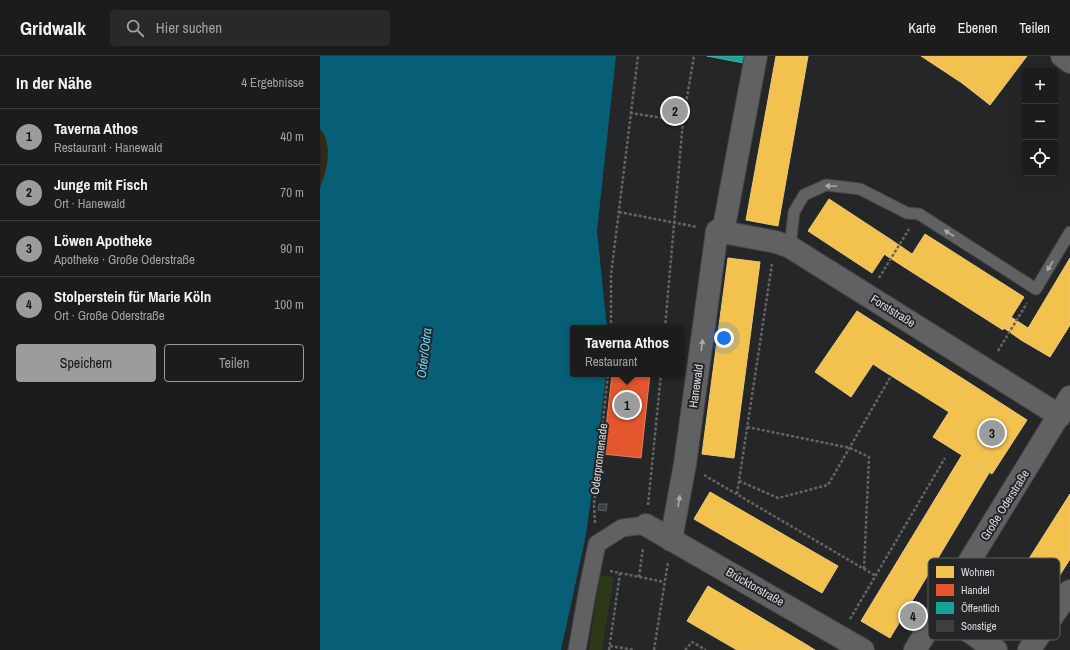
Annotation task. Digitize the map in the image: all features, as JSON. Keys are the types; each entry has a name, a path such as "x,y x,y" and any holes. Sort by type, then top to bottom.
{"street":[{"name":"Hanewald","path":"671,540 685,464 720,232 756,56"},
{"path":"1062,56 1070,62"},
{"name":"Forststraße","path":"720,232 783,244 986,369 1065,407"},
{"name":"Große Oderstraße","path":"972,558 1065,407"},
{"path":"577,650 596,544 622,528 646,525"},
{"name":"Brücktorstraße","path":"646,525 864,650"},
{"path":"1060,605 1070,591"},
{"name":"Große Oderstraße","path":"915,650 928,629"},
{"path":"981,640 996,650"},
{"path":"1029,650 1036,640"}],"lane":[{"path":"783,244 794,212 804,195 826,185 860,189 907,213 919,214 1036,289 1070,232"}],"path":[{"path":"611,325 611,275 638,56"},
{"path":"665,325 683,121 694,56"},
{"path":"630,113 683,121"},
{"path":"619,212 675,223"},
{"path":"868,295 919,214"},
{"path":"737,494 747,427 783,244"},
{"path":"986,369 1036,289"},
{"path":"739,481 778,498 828,486 891,376"},
{"name":"Oderpromenade","path":"596,544 594,504 608,377"},
{"path":"639,577 646,525 661,377"},
{"path":"747,427 850,448 868,457 864,569"},
{"path":"840,636 945,458"},
{"path":"685,464 876,576"},
{"path":"654,650 671,540"},
{"path":"609,650 620,573 664,582"},
{"path":"685,650 692,642 706,650"},
{"path":"610,646 636,650"}],"green space":[{"path":"599,575 614,577 602,650 589,650"}],"sand":[{"path":"320,129 326,138 328,156 325,175 320,188 322,149"}],"water":[{"name":"Oder/Odra","path":"320,56 616,56 597,231 607,325 570,325 570,377 606,377 586,535 561,650 320,650 320,188 325,175 328,150 326,138 320,129"}],"building: Wohnen":[{"path":"776,56 808,56 778,226 746,220"},
{"path":"921,56 982,56 962,83"},
{"path":"982,56 1027,56 990,105 962,83"},
{"path":"829,199 893,241 872,273 808,231"},
{"path":"925,234 1024,297 1003,330 904,267"},
{"path":"893,241 912,254 904,267 884,254"},
{"path":"728,258 760,262 734,458 702,454"},
{"path":"1070,258 1070,325 1050,357 1021,340"},
{"path":"857,311 902,340 882,370 873,364 851,397 815,372"},
{"path":"1011,317 1028,328 1021,340 1004,328"},
{"path":"902,340 968,382 949,412 882,370"},
{"path":"968,382 1027,420 992,474 933,437"},
{"path":"962,455 989,473 938,558 928,558 928,575 890,638 861,621"},
{"path":"710,492 838,566 822,593 694,519"},
{"path":"1070,494 1070,559 1060,575 1060,558 1029,558"},
{"path":"708,586 807,645 804,650 737,650 687,621"},
{"path":"807,645 815,650 804,650"}],"building: Handel":[{"path":"612,377 650,377 641,458 603,454"}],"building: Öffentlich":[{"path":"707,56 745,56 744,63"}],"building: Sonstige":[{"path":"599,504 607,504 606,511 598,510"}],"place":[{"name":"Junge mit Fisch","path":"675,111"},
{"name":"Taverna Athos","path":"627,405"},
{"name":"Löwen Apotheke","path":"992,433"},
{"name":"Stolperstein für Marie Köln","path":"913,616"}]}
